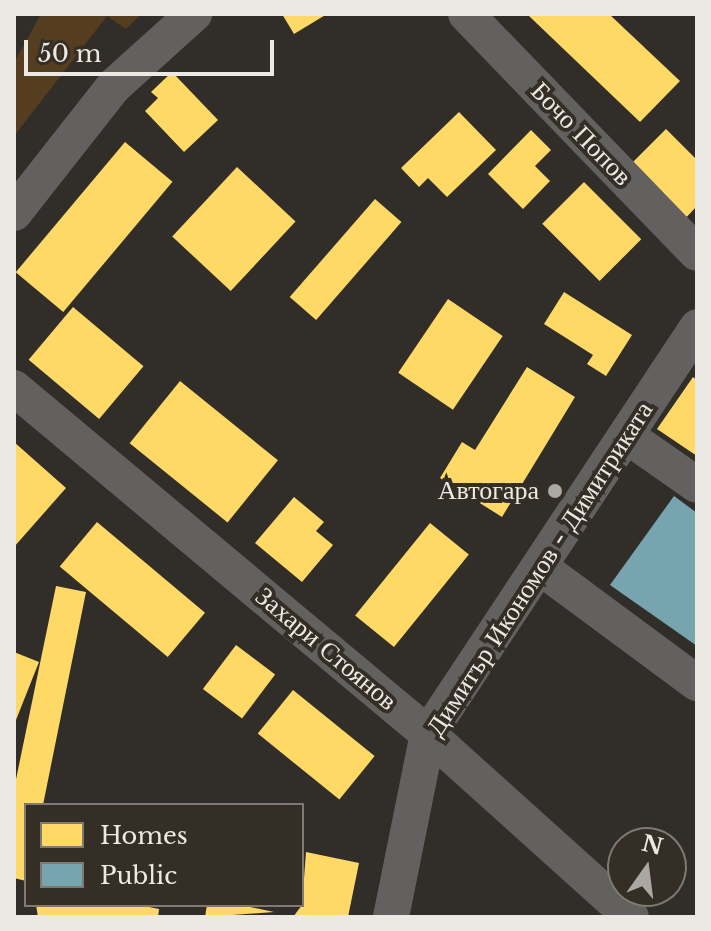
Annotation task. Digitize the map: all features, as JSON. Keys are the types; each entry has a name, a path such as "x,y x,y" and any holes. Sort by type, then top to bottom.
{"street":[{"path":"14,213 94,108 194,14"},
{"name":"Бочо Попов","path":"466,14 697,253"},
{"name":"Димитър Икономов - Димитриката","path":"391,917 428,734 697,327"},
{"name":"Захари Стоянов","path":"14,388 428,734 631,917"},
{"path":"627,436 697,485"},
{"path":"540,567 697,683"}],"shaded area":[{"path":"41,14 141,14 126,29 107,16 14,136 14,63"}],"building: Homes":[{"path":"282,14 327,14 294,34"},
{"path":"609,14 680,81 640,122 529,16"},
{"path":"172,72 218,120 184,152 145,111 158,98 151,92"},
{"path":"459,112 496,150 447,197 428,178 419,187 401,168"},
{"path":"666,129 697,160 697,206 680,224 625,170"},
{"path":"531,130 551,150 535,166 550,181 523,209 488,174"},
{"path":"125,142 172,182 63,312 16,272"},
{"path":"237,167 296,222 231,291 172,236"},
{"path":"584,182 641,239 600,281 542,224"},
{"path":"375,199 401,222 316,320 290,297"},
{"path":"564,292 632,335 606,376 587,364 593,355 544,324"},
{"path":"448,299 503,336 453,410 398,373"},
{"path":"73,307 143,366 99,419 29,360"},
{"path":"527,367 575,397 502,517 440,478 462,442 475,450"},
{"path":"693,377 697,380 697,456 657,429"},
{"path":"180,381 278,460 228,522 130,443"},
{"path":"14,442 66,488 14,547"},
{"path":"294,497 324,522 316,531 333,545 302,582 255,543"},
{"path":"97,522 205,613 168,657 60,566"},
{"path":"430,523 469,554 394,647 355,615"},
{"path":"56,586 86,592 43,803 24,803 24,880 14,878 14,789"},
{"path":"236,645 275,674 242,718 203,689"},
{"path":"14,652 39,662 14,725"},
{"path":"293,690 375,756 339,800 258,734"},
{"path":"306,852 359,863 348,917 293,917 304,907"},
{"path":"36,907 159,909 158,917 38,917"},
{"path":"207,907 250,907 274,912 205,917"}],"building: Public":[{"path":"674,496 697,513 697,646 610,585"}],"place":[{"name":"Автогара","path":"555,491"}]}
